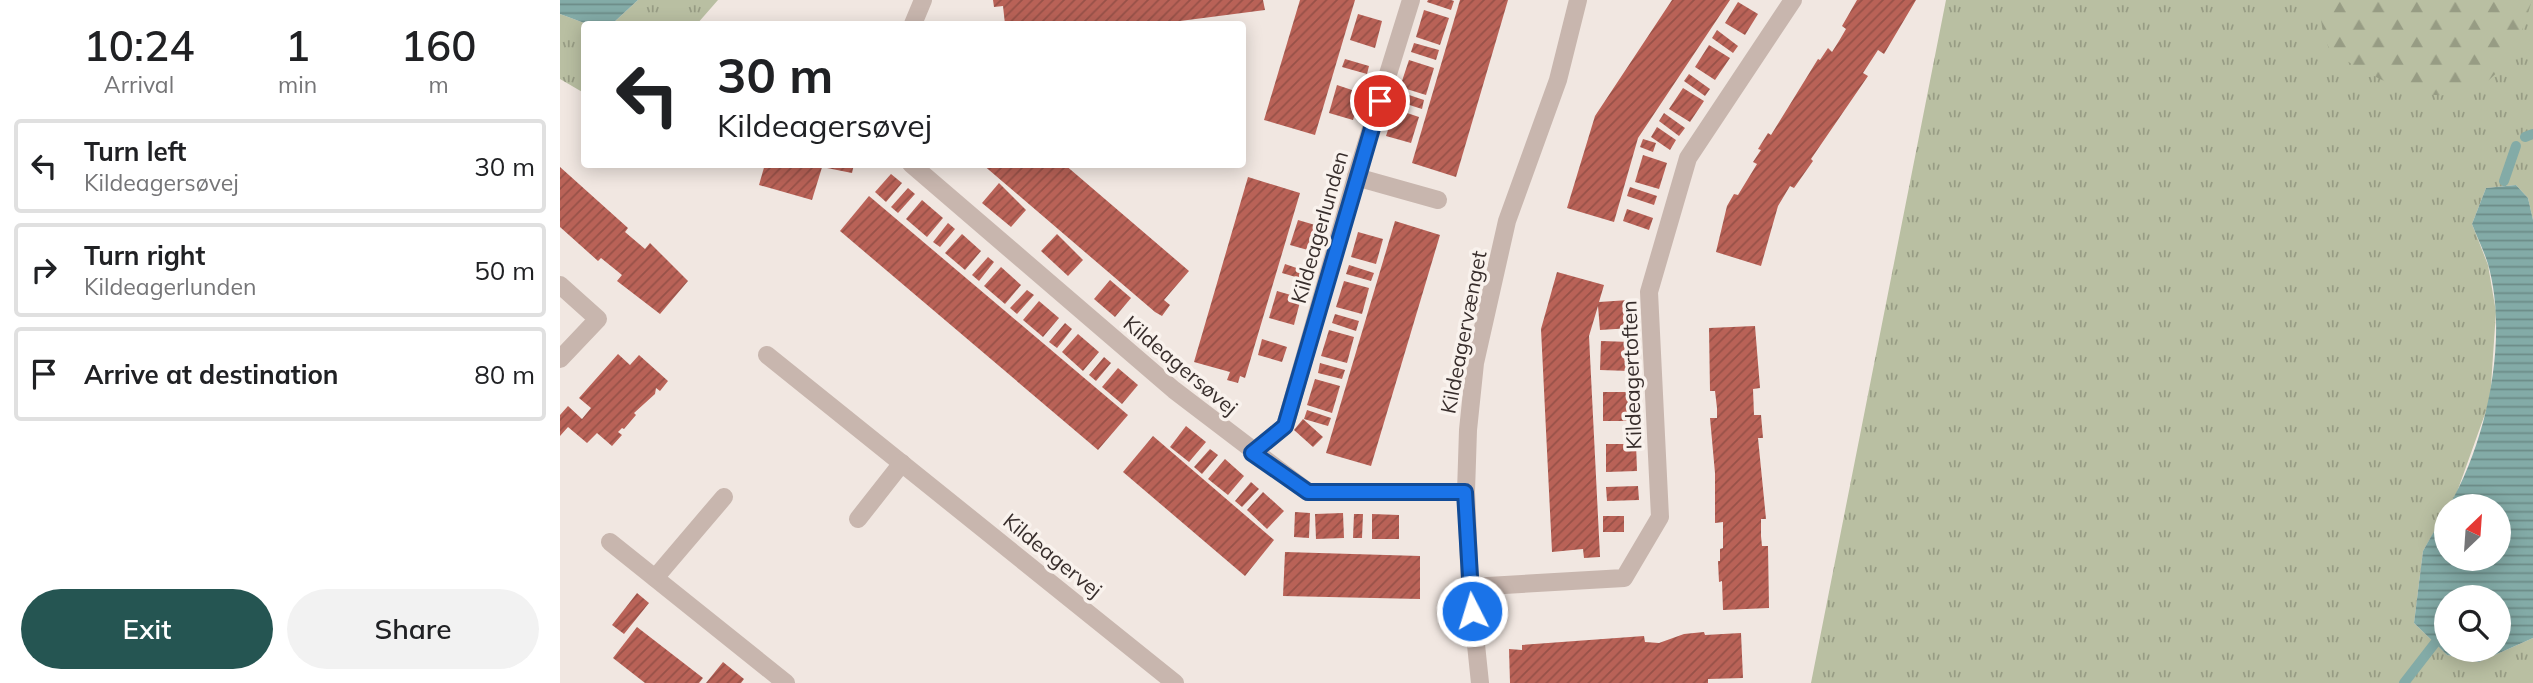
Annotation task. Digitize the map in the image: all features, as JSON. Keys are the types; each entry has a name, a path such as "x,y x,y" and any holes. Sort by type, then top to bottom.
{"street":[{"path":"914,21 923,0"},
{"name":"Kildeagerlunden","path":"1252,453 1285,426 1356,177 1411,0"},
{"name":"Kildeagervænget","path":"1480,683 1470,587 1465,492 1475,363 1507,221 1558,80 1578,0"},
{"name":"Kildeagertoften","path":"1470,587 1624,578 1660,517 1649,292 1688,159 1793,0"},
{"name":"Kildeagersøvej","path":"916,168 1174,390 1252,453 1308,492 1465,492"},
{"path":"1356,177 1438,200"},
{"path":"560,285 598,319 560,359"},
{"name":"Kildeagervej","path":"767,355 1175,683"},
{"path":"858,519 902,463"},
{"path":"655,578 724,497"},
{"path":"610,542 786,683"}],"green space":[{"path":"638,0 718,0 700,21 615,21"},
{"path":"1946,0 2533,0 2533,220 2528,198 2516,185 2486,188 2472,224 2488,265 2496,312 2490,400 2456,494 2434,494 2434,532 2423,551 2414,623 2434,642 2434,662 2511,662 2511,648 2533,638 2533,683 1811,683"},
{"path":"2318,0 2532,0 2518,40 2495,75 2471,90 2441,95 2395,86 2334,53 2324,37"},
{"path":"560,14 581,22 581,91 560,79"}],"water":[{"path":"560,0 638,0 615,21 581,22 560,14"},
{"path":"2516,185 2528,198 2533,220 2533,638 2511,648 2511,585 2434,585 2434,642 2414,623 2423,551 2434,531 2434,571 2511,571 2511,494 2455,494 2484,420 2495,356 2494,293 2488,264 2472,224 2486,188"}],"building":[{"path":"993,0 1263,0 1265,10 1180,21 1005,21 1003,6 994,7"},
{"path":"1300,0 1355,0 1315,135 1264,120"},
{"path":"1460,0 1508,0 1456,177 1412,163"},
{"path":"1672,0 1730,0 1638,138 1614,222 1567,208 1595,116"},
{"path":"1857,0 1916,0 1884,54 1878,50 1863,73 1868,76 1811,159 1813,161 1794,188 1790,186 1778,206 1761,266 1716,252 1727,206 1734,194 1738,195 1757,164 1753,162 1761,150 1758,149 1768,133 1771,135 1818,59 1820,60 1828,48 1832,52 1846,29 1842,26"},
{"path":"1454,1 1451,10 1427,2"},
{"path":"1738,2 1758,14 1745,35 1725,23"},
{"path":"1424,10 1449,18 1440,45 1416,37"},
{"path":"1358,14 1382,21 1375,48 1350,40"},
{"path":"1717,30 1738,46 1733,53 1712,38"},
{"path":"1414,43 1439,50 1436,60 1411,52"},
{"path":"1709,45 1730,58 1715,80 1695,67"},
{"path":"1345,59 1369,66 1367,74 1342,67"},
{"path":"1409,60 1434,68 1426,95 1400,87"},
{"path":"1689,74 1710,89 1705,96 1684,81"},
{"path":"1337,85 1361,93 1353,120 1329,113"},
{"path":"1683,88 1704,101 1690,122 1669,109"},
{"path":"1400,92 1424,100 1422,109 1397,101"},
{"path":"1395,109 1419,117 1411,143 1386,136"},
{"path":"1664,113 1685,128 1679,136 1659,121"},
{"path":"1657,127 1676,140 1670,150 1651,137"},
{"path":"1643,139 1656,143 1653,152 1640,147"},
{"path":"1643,155 1667,163 1659,189 1635,182"},
{"path":"560,167 628,228 625,232 645,249 650,243 688,281 660,314 617,281 622,275 601,258 598,261 560,227"},
{"path":"764,168 822,168 812,200 759,185"},
{"path":"827,168 853,168 852,173"},
{"path":"987,168 1069,168 1189,271 1164,300 1170,305 1162,316"},
{"path":"891,174 902,183 886,202 875,192"},
{"path":"1248,177 1300,193 1245,378 1240,376 1238,383 1227,380 1230,372 1194,362"},
{"path":"999,183 1026,210 1011,227 982,203"},
{"path":"1630,187 1657,196 1654,205 1627,196"},
{"path":"908,188 915,194 898,213 891,207"},
{"path":"869,196 1128,415 1098,450 840,231"},
{"path":"922,200 943,218 927,237 906,219"},
{"path":"1627,209 1653,218 1649,230 1623,221"},
{"path":"1298,220 1322,227 1315,252 1290,245"},
{"path":"1395,221 1440,235 1371,466 1326,453"},
{"path":"948,223 955,229 940,247 933,242"},
{"path":"1358,232 1383,239 1376,264 1351,257"},
{"path":"962,234 981,251 965,270 945,253"},
{"path":"1057,234 1083,260 1068,276 1041,251"},
{"path":"988,257 994,262 979,281 972,275"},
{"path":"1285,264 1308,272 1306,280 1282,273"},
{"path":"1349,265 1374,273 1371,281 1346,274"},
{"path":"1001,267 1021,285 1005,304 984,286"},
{"path":"1557,272 1604,285 1599,302 1629,300 1631,328 1600,330 1598,306 1589,336 1600,557 1584,558 1583,549 1552,552 1541,329"},
{"path":"1110,280 1131,298 1115,317 1094,299"},
{"path":"1344,281 1369,288 1362,314 1336,307"},
{"path":"1027,290 1034,295 1017,314 1010,308"},
{"path":"1277,291 1301,298 1294,325 1269,318"},
{"path":"1039,301 1059,318 1043,337 1023,320"},
{"path":"1335,314 1359,321 1356,331 1332,323"},
{"path":"1065,323 1072,329 1057,348 1049,342"},
{"path":"1755,326 1760,388 1753,389 1754,415 1761,415 1763,438 1758,438 1766,519 1761,519 1761,536 1762,546 1768,546 1769,608 1723,610 1718,561 1720,549 1723,548 1723,522 1715,523 1715,473 1710,418 1717,418 1717,408 1715,391 1710,391 1709,328"},
{"path":"1329,330 1354,337 1347,363 1321,356"},
{"path":"1078,334 1099,352 1083,371 1062,352"},
{"path":"1262,339 1287,347 1282,362 1258,355"},
{"path":"1601,341 1631,342 1630,371 1600,370"},
{"path":"618,354 630,365 639,355 668,381 660,391 656,388 655,394 634,413 636,415 618,432 622,435 612,446 597,433 587,443 568,427 560,436 560,415 568,406 582,419 591,408 579,398"},
{"path":"1104,357 1111,363 1096,381 1089,375"},
{"path":"1320,363 1345,370 1342,379 1318,373"},
{"path":"1118,368 1138,385 1122,404 1102,387"},
{"path":"1315,379 1340,386 1332,413 1307,405"},
{"path":"1603,392 1634,392 1634,421 1603,421"},
{"path":"1307,410 1331,418 1328,426 1304,419"},
{"path":"1303,419 1323,437 1313,447 1294,430"},
{"path":"1186,426 1206,442 1189,462 1170,447"},
{"path":"1153,436 1274,540 1245,576 1123,472"},
{"path":"1606,444 1636,444 1637,471 1606,472"},
{"path":"1210,449 1218,455 1202,474 1194,467"},
{"path":"1225,459 1244,476 1228,495 1208,479"},
{"path":"1251,482 1259,489 1242,507 1235,501"},
{"path":"1638,486 1639,500 1607,501 1606,487"},
{"path":"1263,492 1284,511 1267,529 1247,510"},
{"path":"1295,512 1310,513 1309,538 1294,537"},
{"path":"1343,513 1344,538 1316,539 1315,514"},
{"path":"1354,514 1363,514 1362,538 1353,538"},
{"path":"1372,514 1399,515 1399,539 1372,539"},
{"path":"1603,516 1624,516 1624,532 1603,532"},
{"path":"1285,552 1420,556 1420,599 1283,596"},
{"path":"637,593 649,603 624,634 612,625"},
{"path":"637,627 703,678 699,683 645,683 613,658"},
{"path":"1704,632 1705,635 1741,633 1743,678 1708,679 1708,683 1510,683 1509,649 1522,650 1522,645 1644,636 1645,642 1659,643 1684,634"},
{"path":"723,662 744,679 741,683 706,683"}],"waterway":[{"path":"2525,137 2533,134"},
{"path":"2504,181 2516,146"},
{"path":"2404,683 2434,644"}],"route":[{"path":"1380,101 1285,426 1252,453 1308,492 1465,492 1472,611"}]}
